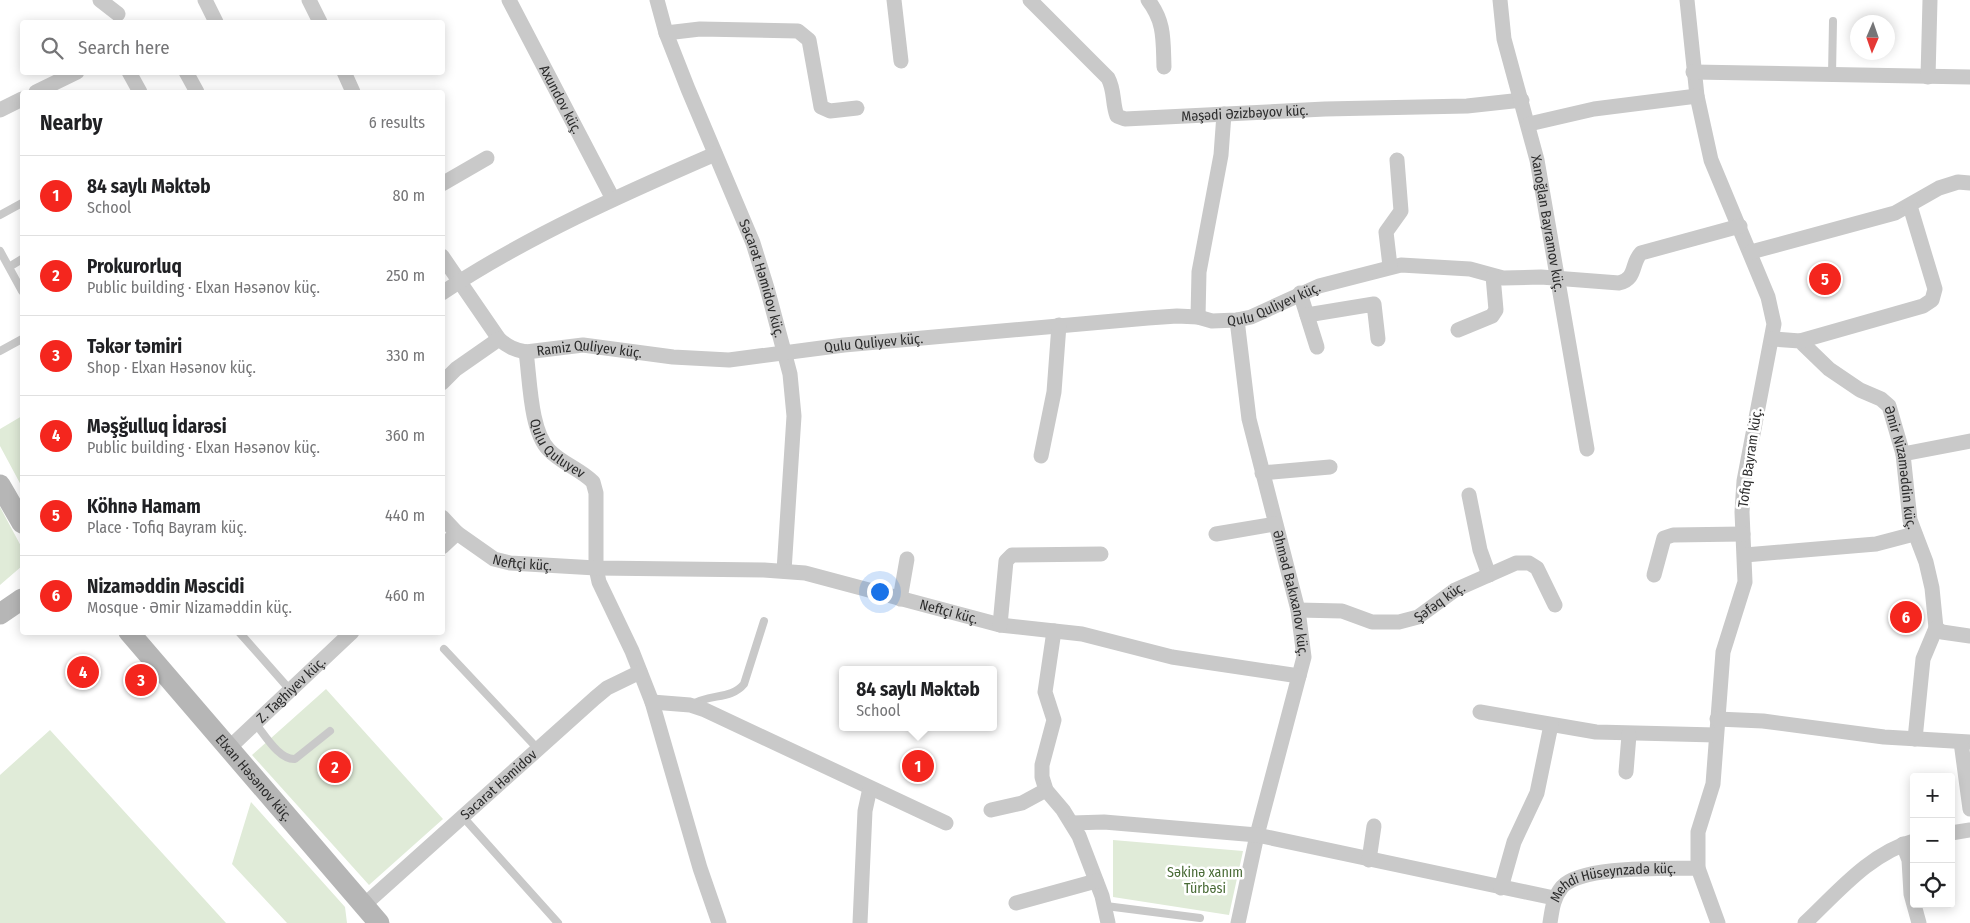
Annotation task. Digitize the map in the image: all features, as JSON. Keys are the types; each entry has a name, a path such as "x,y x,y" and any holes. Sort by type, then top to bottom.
{"street":[{"path":"100,0 118,12"},
{"path":"205,0 215,20"},
{"path":"309,0 319,20"},
{"name":"Axundov küç.","path":"509,0 613,199"},
{"name":"Səcarət Həmidov küç.","path":"657,0 666,33 753,243 767,288 782,353 790,374 794,416 784,571"},
{"path":"894,0 901,61"},
{"name":"Məşədi Əzizbəyov küç.","path":"1030,0 1108,78 1113,87 1114,108 1117,116 1125,119 1467,106 1522,100"},
{"path":"1148,0 1159,14 1163,36 1164,67"},
{"name":"Xanoğlan Bayramov küç.","path":"1500,0 1504,39 1529,124 1587,449"},
{"name":"Tofiq Bayram küç.","path":"1687,0 1693,72 1710,160 1751,252 1774,312 1773,339 1758,404 1744,481 1743,534 1745,582 1723,652 1712,793 1698,832 1698,868 1718,923"},
{"path":"1928,77 1930,0"},
{"path":"666,33 700,29 798,31 810,40 821,107 830,111 857,108"},
{"path":"1693,72 1970,77"},
{"path":"40,90 71,75"},
{"path":"131,75 139,90"},
{"path":"188,75 196,90"},
{"path":"345,75 352,90"},
{"path":"1529,124 1594,110 1697,96"},
{"path":"0,110 20,100"},
{"path":"1198,317 1199,272 1221,154 1224,114"},
{"path":"445,291 613,199 715,154"},
{"path":"445,182 487,158"},
{"path":"1390,266 1386,232 1401,211 1397,160"},
{"path":"1751,252 1895,213 1939,188 1958,182 1970,183"},
{"path":"1773,339 1800,341 1923,306 1932,300 1934,289 1910,206"},
{"name":"Qulu Quliyev küç.","path":"782,353 1059,325 1177,316 1198,317 1212,321 1237,320 1256,315 1300,293 1390,266 1470,269 1493,276 1626,281 1632,276 1636,258 1641,253 1655,247 1740,226"},
{"name":"Ramiz Quliyev küç.","path":"445,261 499,339 508,347 526,352 583,345 706,360 729,360 782,353"},
{"path":"1458,330 1492,316 1496,310 1493,276"},
{"path":"1300,293 1317,347"},
{"path":"1307,315 1374,304 1378,339"},
{"name":"Əhməd Bakıxanov küç.","path":"1237,320 1249,419 1298,610 1304,657 1258,835 1238,923"},
{"path":"1041,456 1054,392 1059,325"},
{"path":"445,380 456,369 499,339"},
{"name":"Əmir Nizaməddin küç.","path":"1800,341 1829,369 1860,390 1881,399 1889,406 1903,454 1908,508 1914,534 1926,562 1932,588 1936,628"},
{"name":"Qulu Quluyev","path":"526,352 536,425 542,442 550,452 593,482 596,493 596,568"},
{"path":"1903,454 1970,441"},
{"path":"1262,473 1330,467"},
{"path":"0,485 20,520"},
{"path":"1469,495 1480,550 1489,575"},
{"path":"445,520 457,533 445,544"},
{"path":"1216,534 1275,524"},
{"name":"Neftçi küç.","path":"457,533 494,559 510,563 596,568 784,571 805,574 1000,625 1082,634 1172,657 1299,676"},
{"path":"1654,575 1664,538 1673,535 1743,534"},
{"path":"1744,555 1876,544 1914,534"},
{"path":"1000,625 1006,561 1012,555 1101,554"},
{"path":"900,599 907,559"},
{"name":"Şəfəq küç.","path":"1298,610 1342,611 1372,622 1399,622 1418,617 1442,598 1516,563 1529,563 1536,568 1555,605"},
{"path":"596,568 605,597 652,702 700,868 719,923"},
{"path":"0,614 20,601"},
{"path":"1915,739 1923,659 1936,628 1942,632 1970,636"},
{"path":"1054,631 1045,692 1054,720 1042,764 1042,777 1046,790 1072,823 1106,906 1108,923"},
{"name":"Elxan Həsənov küç.","path":"133,635 379,923"},
{"name":"Z. Taghiyev küç.","path":"229,748 349,635"},
{"name":"Səcarət Həmidov","path":"363,906 537,748 607,688 640,672"},
{"path":"652,702 690,705 792,749 946,823"},
{"path":"1480,712 1596,732 1629,735 1716,735"},
{"path":"1717,718 1763,721 1915,739 1966,742 1970,808"},
{"path":"1501,888 1514,842 1537,793 1551,725"},
{"path":"1626,772 1629,735"},
{"path":"860,923 865,811 870,788"},
{"path":"991,810 1022,803 1046,790"},
{"path":"1072,823 1104,822 1258,835 1554,898"},
{"path":"1369,860 1374,826"},
{"path":"1955,832 1970,830"},
{"path":"1805,923 1856,874 1908,843"},
{"path":"1908,843 1911,894 1919,923"},
{"name":"Mehdi Hüseynzadə küç.","path":"1550,923 1554,898 1564,886 1590,874 1609,871 1698,868"},
{"path":"1016,903 1096,881"}],"lane":[{"path":"1832,75 1833,21"},
{"path":"0,215 20,204"},
{"path":"0,251 20,287"},
{"path":"9,267 20,260"},
{"path":"0,351 20,340"},
{"path":"690,705 703,698 730,695 739,690 744,684 764,621"},
{"path":"242,635 291,691"},
{"path":"444,649 537,748"},
{"path":"255,723 283,756 290,759 296,759 330,731"},
{"path":"463,817 558,923"},
{"path":"1106,906 1200,918"}],"green space":[{"path":"20,417 20,483 0,446 0,429"},
{"path":"0,507 20,544 20,568 0,585"},
{"path":"326,689 443,819 369,885 252,755"},
{"path":"50,730 226,923 0,923 0,775"},
{"path":"251,802 345,907 347,923 287,923 232,864"},
{"name":"Səkinə xanım Türbəsi","path":"1113,840 1243,851 1229,915 1113,897"}],"place":[{"name":"Köhnə Hamam","path":"1825,279"},
{"name":"Nizaməddin Məscidi","path":"1906,617"},
{"name":"Məşğulluq İdarəsi","path":"83,672"},
{"name":"Təkər təmiri","path":"141,680"},
{"name":"84 saylı Məktəb","path":"918,766"},
{"name":"Prokurorluq","path":"335,767"}]}
